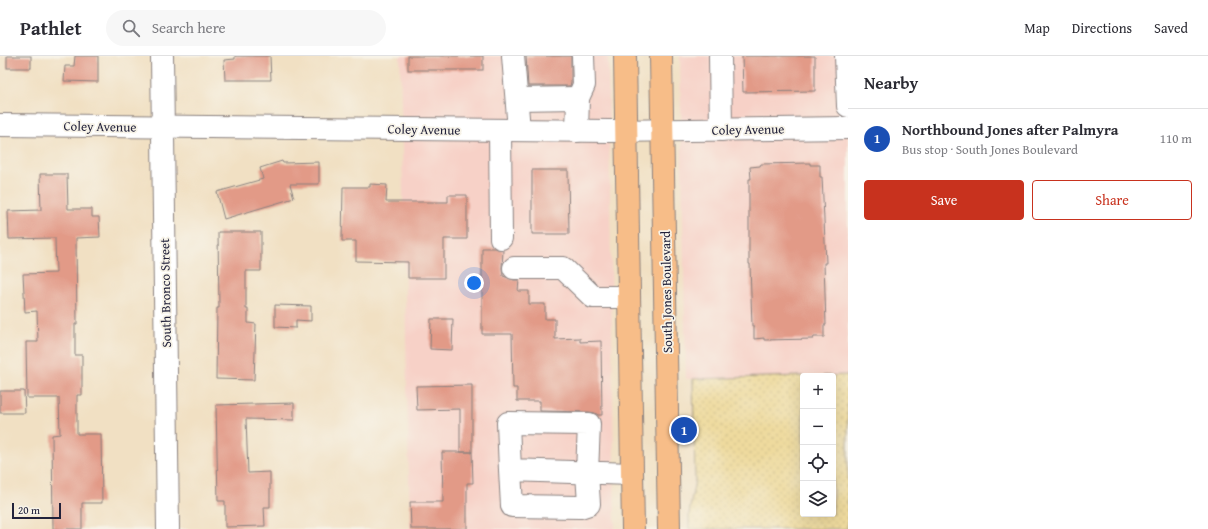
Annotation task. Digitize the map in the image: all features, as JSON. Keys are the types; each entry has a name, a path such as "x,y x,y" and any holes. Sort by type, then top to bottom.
{"main road":[{"path":"625,56 633,529"},
{"name":"South Jones Boulevard","path":"661,56 669,529"}],"street":[{"name":"South Bronco Street","path":"162,56 168,529"},
{"path":"501,238 509,130 517,99 513,56"},
{"path":"577,131 578,98 584,85 583,56"},
{"path":"720,56 721,130"},
{"path":"846,56 848,106"},
{"path":"517,99 578,98"},
{"name":"Coley Avenue","path":"0,125 577,131 848,128"},
{"path":"514,268 563,268 593,297 629,297"},
{"path":"508,423 589,424 587,473 589,504 580,507 512,506 510,470 508,423"},
{"path":"510,470 632,474"}],"shaded area":[{"path":"400,56 608,56 615,529 410,529"},
{"path":"680,56 848,56 848,375 836,375 836,373 800,373 800,376 686,379"}],"sand":[{"path":"836,375 848,375 848,529 689,529 689,514 695,480 693,379 800,376 800,517 836,517"}],"building":[{"path":"7,56 31,56 31,68 7,68"},
{"path":"75,56 98,56 98,82 64,81 65,66 74,66"},
{"path":"235,56 270,56 271,80 225,80 224,60 235,59"},
{"path":"408,56 483,56 483,70 408,70"},
{"path":"526,56 571,56 570,86 528,86"},
{"path":"742,56 815,56 815,91 743,92"},
{"path":"282,161 283,163 319,162 319,184 290,184 294,198 224,219 217,192 263,179 260,168"},
{"path":"810,163 810,165 820,165 820,177 822,177 826,263 824,263 826,325 824,325 824,337 814,337 813,339 754,339 749,264 750,167 760,166 761,164"},
{"path":"532,170 568,170 569,234 532,234"},
{"path":"40,174 67,174 68,209 92,209 92,217 99,217 100,237 76,238 77,324 75,324 75,355 82,355 82,395 77,395 77,434 101,434 102,503 82,503 82,529 53,529 52,435 60,434 59,398 27,398 26,342 38,342 37,311 25,312 23,274 56,273 55,238 9,239 8,211 41,210"},
{"path":"370,184 387,185 386,202 448,202 448,195 467,195 467,239 444,239 444,278 408,278 408,262 356,261 356,241 342,241 343,187 370,187"},
{"path":"218,232 261,232 261,271 246,271 246,309 248,309 248,323 256,324 254,380 216,379 217,308 219,308"},
{"path":"482,248 503,250 503,276 514,280 519,280 518,291 529,291 529,304 545,304 545,319 555,319 555,339 580,338 580,342 601,341 602,415 589,412 540,411 540,401 517,401 517,388 513,388 512,334 482,334"},
{"path":"275,305 311,306 311,321 296,320 296,328 275,327"},
{"path":"431,319 453,319 452,350 430,349"},
{"path":"472,385 472,452 460,452 460,409 417,410 416,386"},
{"path":"0,391 24,391 25,413 0,413"},
{"path":"294,403 294,420 246,419 248,473 270,472 270,507 264,507 265,526 225,527 225,501 218,501 216,405"},
{"path":"442,452 472,452 473,483 467,483 467,529 411,529 410,502 443,502"}],"place":[{"name":"Northbound Jones after Palmyra","path":"684,430"}]}
